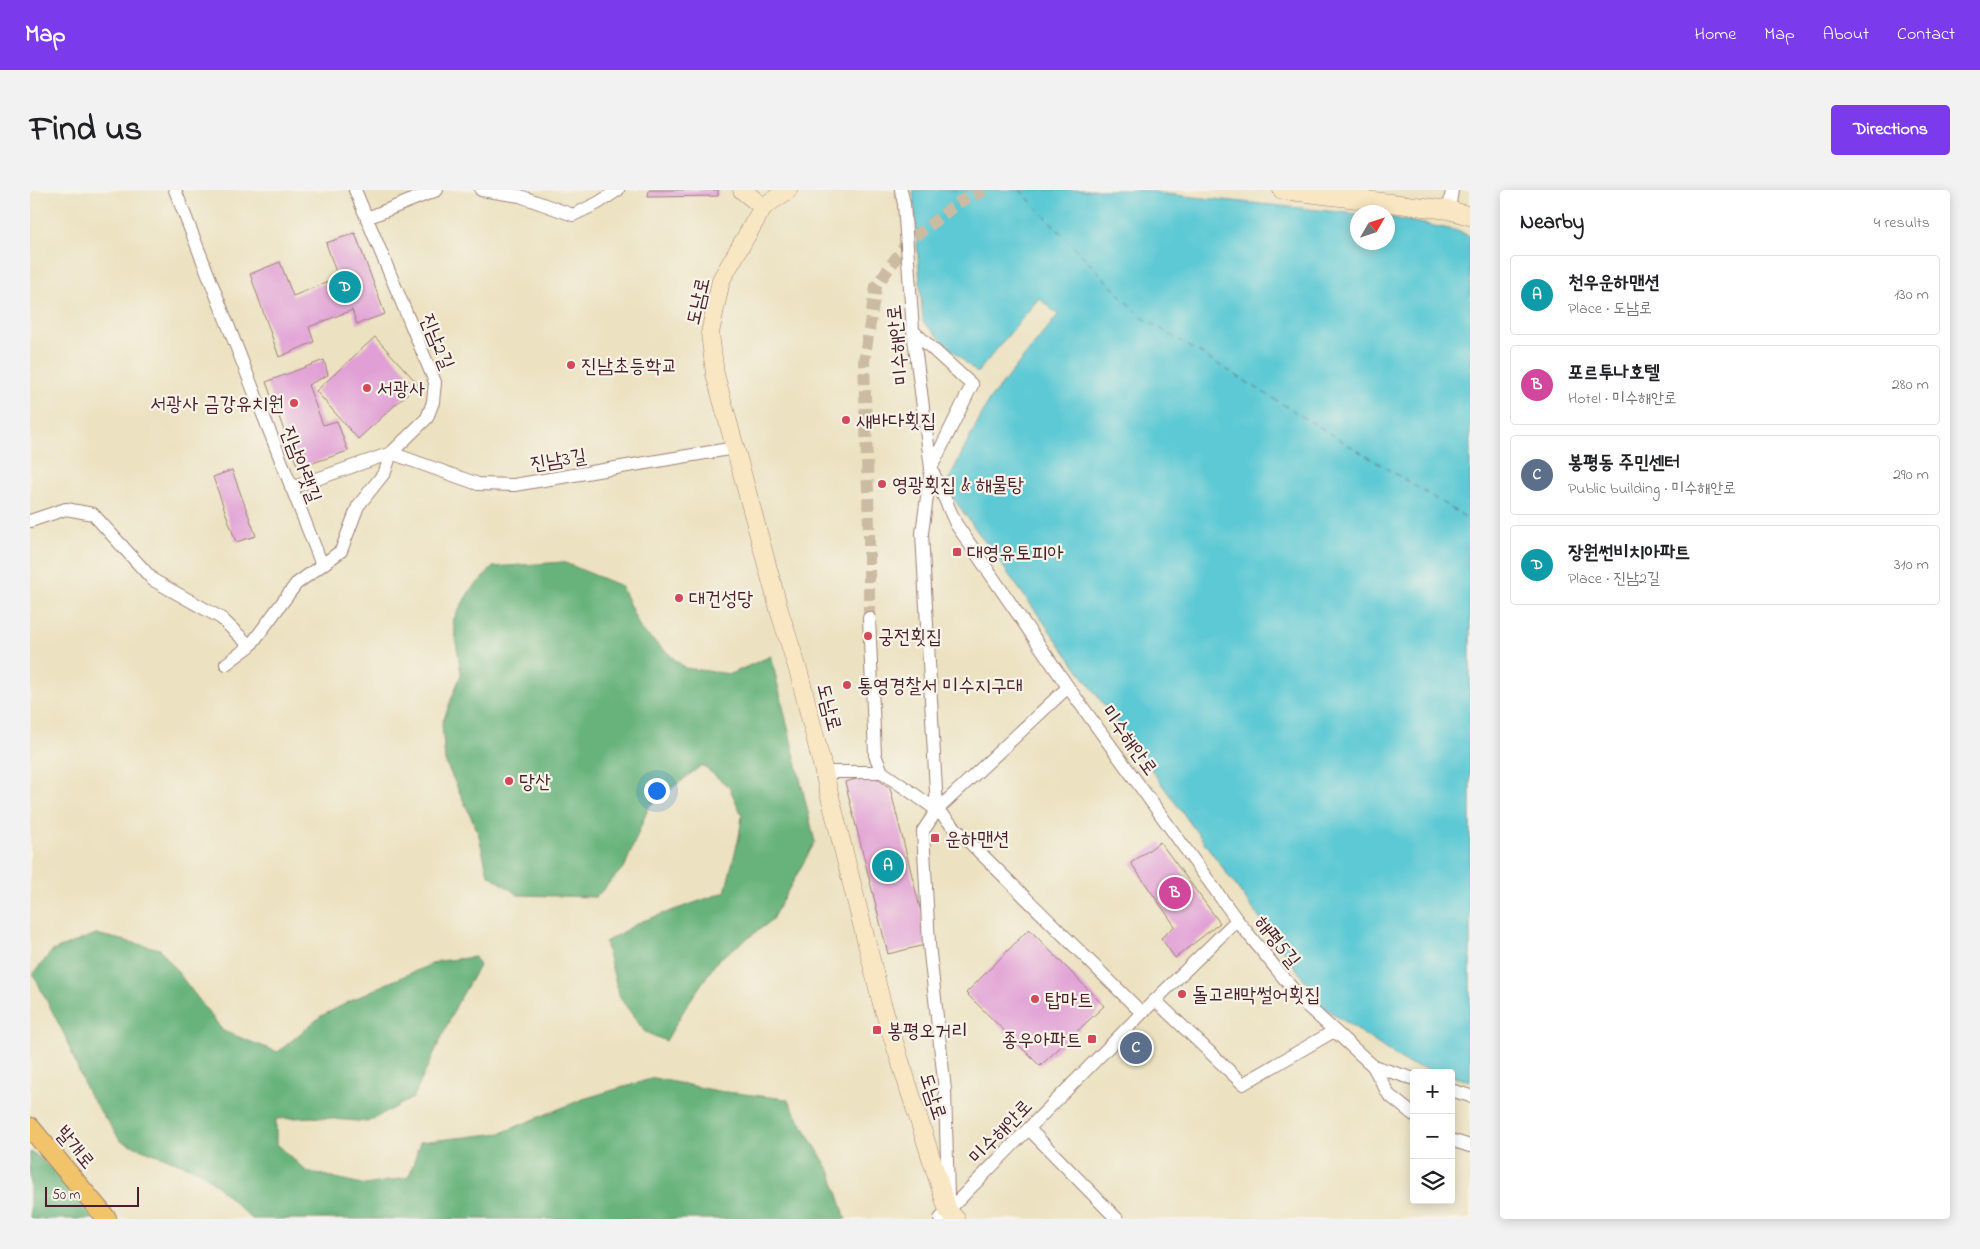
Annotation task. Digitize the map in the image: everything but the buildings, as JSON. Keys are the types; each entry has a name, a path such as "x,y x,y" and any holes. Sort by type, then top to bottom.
{"main road":[{"path":"742,190 763,207 788,190"},
{"path":"1282,190 1449,210 1470,216"},
{"name":"도남로","path":"763,207 721,280 710,333 715,374 780,613 799,673 882,1004 948,1216"},
{"name":"발개로","path":"30,1127 107,1219"}],"street":[{"name":"진남아랫길","path":"175,190 322,565"},
{"name":"진남2길","path":"291,488 391,454 427,418 433,402 435,382 356,190"},
{"path":"367,218 438,190"},
{"path":"481,190 520,196 573,215 598,203 618,190"},
{"name":"미수해안로","path":"901,190 904,204 913,331 931,468 956,524 1068,687 1237,920 1142,1013 1029,1129 948,1216"},
{"path":"1449,210 1452,190"},
{"path":"913,331 972,385 931,468 922,533 937,810"},
{"name":"진남3길","path":"391,454 478,484 514,485 735,448"},
{"path":"226,664 250,646 296,584 341,551 358,506 385,472 391,454"},
{"path":"30,521 66,509 93,514 153,580 221,618 250,646"},
{"path":"869,618 875,754 882,772 937,810 1142,1013"},
{"path":"948,1216 945,1090 929,944 923,831 937,810 1068,687"},
{"path":"824,772 882,772"},
{"name":"해평5길","path":"1237,920 1304,1003 1373,1066 1389,1094 1412,1114"},
{"path":"1155,1000 1243,1084 1334,1031"},
{"path":"1373,1066 1410,1078"},
{"path":"1455,1091 1470,1096"},
{"path":"1029,1129 1117,1219"},
{"path":"1455,1141 1470,1146"}],"green space":[{"path":"563,562 621,586 641,630 685,668 730,674 771,656 815,842 771,921 718,960 687,1005 666,1041 645,1032 620,998 605,942 640,922 725,892 739,837 742,815 729,787 702,765 649,806 625,866 596,897 518,895 488,874 478,832 445,761 442,724 461,674 453,620 469,592 493,567"},
{"path":"96,934 160,949 223,1031 278,1052 321,1016 381,986 439,961 475,957 479,966 457,1004 413,1098 367,1122 313,1117 276,1119 276,1143 306,1171 366,1185 409,1177 420,1142 501,1133 583,1099 654,1078 718,1091 787,1099 831,1173 846,1219 252,1219 202,1172 121,1141 87,1092 64,1034 33,974 52,951"},
{"path":"30,1152 35,1154 108,1219 30,1219"}],"water":[{"path":"913,190 1145,190 1165,194 1350,213 1350,250 1395,250 1395,218 1454,230 1470,236 1470,1081 1455,1077 1455,1069 1428,1069 1406,1063 1325,1008 945,487 989,400 1058,315 1039,298 977,373 923,322"}],"ferry route":[{"path":"1020,190 1140,316 1470,520"}],"tunnel":[{"path":"869,618 869,527 864,361 876,286 907,243 959,202 985,190"}],"place":[{"name":"장원썬비치아파트","path":"345,287"},
{"name":"진남초등학교","path":"571,365"},
{"name":"서광사","path":"367,388"},
{"name":"서광사 금강유치원","path":"294,403"},
{"name":"새바다횟집","path":"846,420"},
{"name":"영광횟집 & 해물탕","path":"882,484"},
{"name":"대영유토피아","path":"957,552"},
{"name":"대건성당","path":"679,598"},
{"name":"궁전횟집","path":"868,636"},
{"name":"통영경찰서 미수지구대","path":"847,685"},
{"name":"당산","path":"509,781"},
{"name":"운하맨션","path":"935,838"},
{"name":"천우운하맨션","path":"888,866"},
{"name":"포르투나호텔","path":"1175,893"},
{"name":"돌고래막썰어횟집","path":"1182,994"},
{"name":"탑마트","path":"1035,999"},
{"name":"봉평오거리","path":"877,1030"},
{"name":"종우아파트","path":"1092,1039"},
{"name":"봉평동 주민센터","path":"1136,1048"}]}
